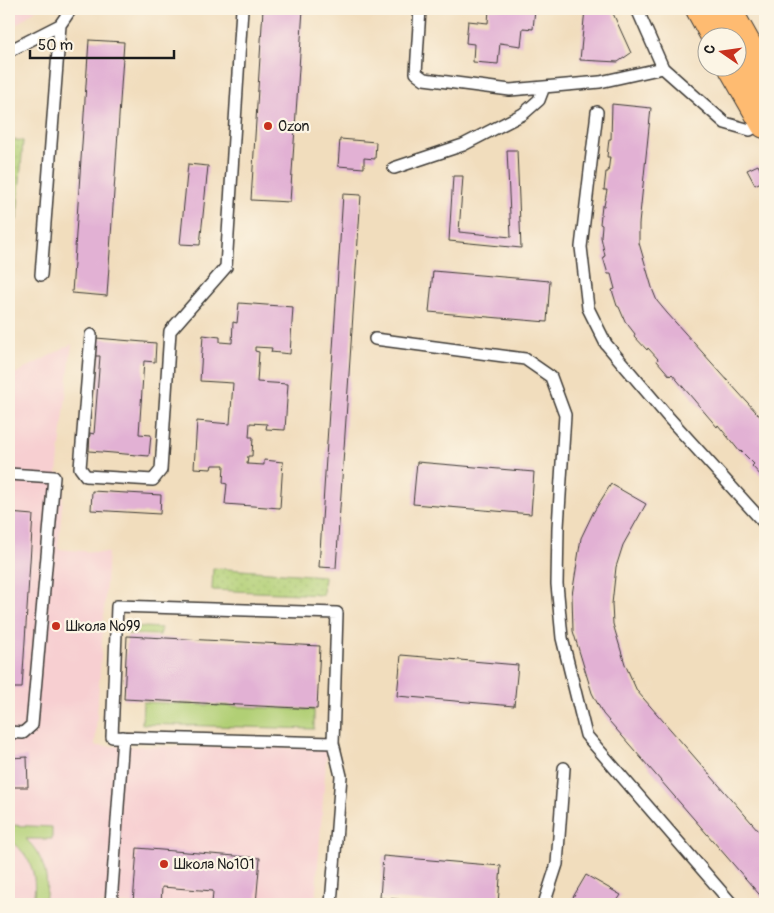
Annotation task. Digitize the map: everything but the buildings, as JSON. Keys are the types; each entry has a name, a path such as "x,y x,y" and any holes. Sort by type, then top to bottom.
{"main road":[{"path":"700,9 710,28"},
{"path":"727,9 765,77"},
{"path":"739,78 765,123"}],"lane":[{"path":"9,51 60,25 71,9"},
{"path":"90,335 80,468 86,476 153,480 161,470 170,330 226,267 242,9"},
{"path":"420,9 416,73 424,79 510,90 600,82 664,68"},
{"path":"637,9 664,68 725,123 750,130 765,123"},
{"path":"41,274 60,25"},
{"path":"394,168 463,145 523,114 539,100 544,87"},
{"path":"597,112 581,247 588,308 606,344 669,418 765,524"},
{"path":"375,339 525,359 550,377 565,415 558,527 557,584 562,638 586,735 732,904"},
{"path":"9,474 54,477 32,725 23,733 9,732"},
{"path":"331,904 341,776 333,743 337,613 117,606 112,737 333,743"},
{"path":"111,904 123,737"},
{"path":"544,904 557,864 564,768"}],"shaded area":[{"path":"9,9 37,9 9,30"},
{"path":"72,344 57,473 65,475 58,549 108,553 95,746 327,748 315,904 9,904 9,377"}],"green space":[{"path":"9,139 23,141 17,220 9,219"},
{"path":"213,568 324,576 323,595 212,590"},
{"path":"128,626 161,628 160,635 128,634"},
{"path":"143,702 314,710 314,729 142,724"},
{"path":"9,825 52,827 52,839 26,839 37,853 44,869 47,887 44,904 32,904 35,886 32,868 23,853 9,841"}],"place":[{"name":"Ozon","path":"268,126"},
{"name":"Школа №99","path":"56,626"},
{"name":"Школа №101","path":"164,864"}]}
